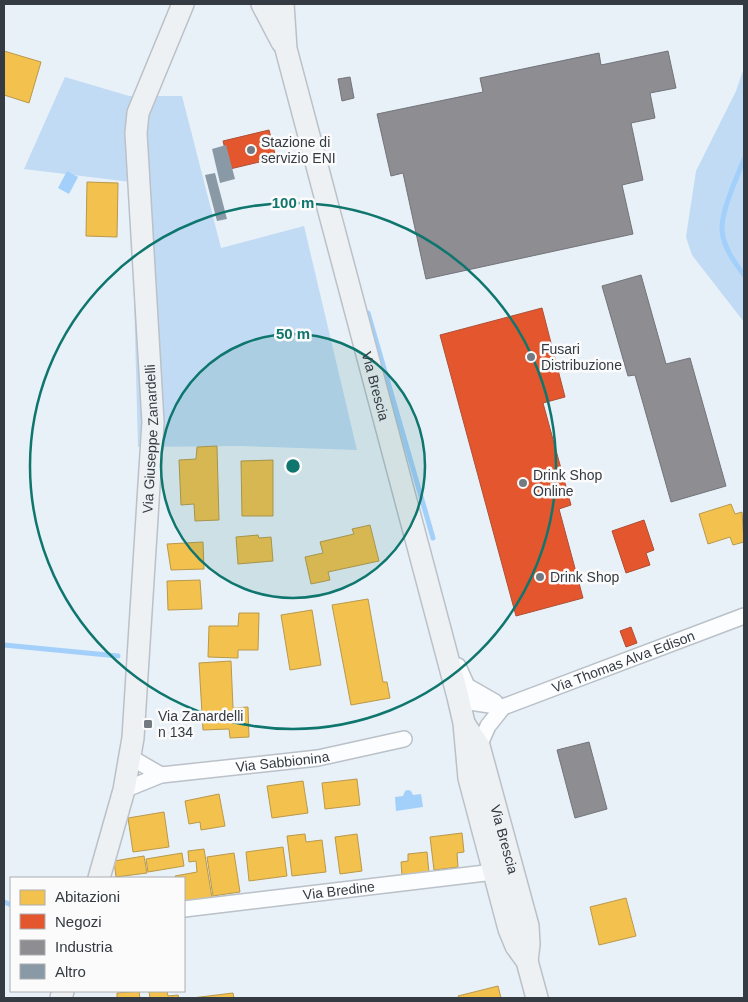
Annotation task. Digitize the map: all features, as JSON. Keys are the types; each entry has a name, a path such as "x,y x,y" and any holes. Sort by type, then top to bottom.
{"main road":[{"name":"Via Giuseppe Zanardelli","path":"99,877 124,790 138,691 153,422 136,133 138,113 183,4"},
{"name":"Via Brescia","path":"262,4 286,49"},
{"name":"Via Brescia","path":"283,4 286,49 458,697 464,722 469,778 509,929 516,946 527,961 537,998"},
{"name":"Via Brescia","path":"464,722 479,746 528,926 529,944 527,961"}],"street":[{"path":"410,515 427,550 461,678 467,686 503,707 488,726 479,746"},
{"name":"Via Thomas Alva Edison","path":"458,697 470,702 503,707 744,616"},
{"name":"Via Sabbionina","path":"124,790 161,774 318,758 404,739"},
{"path":"130,757 161,774"},
{"name":"Via Bredine","path":"185,909 494,872"}],"shaded area":[{"path":"744,68 744,322 692,255 686,237 696,171 736,91"},
{"path":"65,77 129,96 182,96 221,248 304,226 357,450 241,446 138,447 131,182 24,169"}],"water":[{"path":"67,171 78,177 69,194 58,188"},
{"path":"408,790 413,795 421,794 423,807 396,811 395,797 403,796 405,791"}],"building: Abitazioni":[{"path":"4,51 41,62 29,103 4,95"},
{"path":"87,182 118,183 117,237 86,236"},
{"path":"217,446 219,520 195,521 194,504 181,505 179,460 196,459 197,447"},
{"path":"273,460 273,516 242,516 241,461"},
{"path":"731,504 735,514 742,512 744,542 733,545 730,537 708,544 699,514"},
{"path":"370,525 379,561 328,572 330,580 311,584 305,557 323,553 320,542 354,534 352,529"},
{"path":"258,535 259,538 271,537 273,561 238,564 236,537"},
{"path":"203,542 204,569 171,570 167,544"},
{"path":"200,580 202,609 168,610 167,581"},
{"path":"368,599 383,682 387,682 390,698 351,705 332,605"},
{"path":"312,610 321,665 290,670 281,615"},
{"path":"239,613 259,613 258,650 238,650 238,658 208,657 209,626 238,626"},
{"path":"231,661 233,708 248,707 249,737 230,738 229,729 203,730 199,663"},
{"path":"357,779 360,805 325,809 322,783"},
{"path":"303,781 308,813 272,818 267,786"},
{"path":"219,794 225,826 201,830 200,822 189,824 185,801"},
{"path":"164,812 169,847 133,852 128,818"},
{"path":"462,833 464,852 457,853 458,867 434,870 430,837"},
{"path":"305,834 306,842 322,840 326,872 292,876 287,836"},
{"path":"357,834 362,871 340,874 335,837"},
{"path":"283,847 287,876 249,881 246,852"},
{"path":"204,849 212,898 185,902 185,877 175,876 197,872 196,861 189,862 188,851"},
{"path":"427,852 429,873 402,876 401,862 408,861 408,854"},
{"path":"182,853 184,866 148,872 146,859"},
{"path":"234,853 240,892 213,896 207,857"},
{"path":"144,856 147,873 116,877 114,861"},
{"path":"626,898 636,936 599,945 590,907"},
{"path":"498,986 501,998 459,998 458,996"},
{"path":"139,992 140,998 117,998 117,993"},
{"path":"149,992 167,992 168,996 178,995 179,998 150,998"},
{"path":"233,993 234,998 192,998"}],"building: Negozi":[{"path":"269,130 276,158 230,169 223,141"},
{"path":"542,308 565,397 543,403 571,505 559,509 583,598 516,616 440,335"},
{"path":"644,520 654,550 646,553 650,565 626,573 612,531"},
{"path":"631,627 637,643 626,647 620,631"}],"building: Industria":[{"path":"668,51 676,88 650,93 655,118 631,123 643,180 622,185 633,234 426,279 403,173 391,176 377,114 483,92 480,78 599,53 601,65"},
{"path":"350,77 354,98 342,101 338,79"},
{"path":"641,275 666,364 690,358 726,486 671,502 635,375 628,376 602,286"},
{"path":"589,742 607,809 575,818 557,750"}],"building: Altro":[{"path":"226,145 235,179 220,183 212,149"},
{"path":"215,173 227,219 217,221 205,175"}],"waterway":[{"path":"744,159 722,222 723,236 727,249 744,275"},
{"path":"368,313 433,538"},
{"path":"4,645 118,656"},
{"path":"4,902 9,904"}],"place":[{"name":"Stazione di servizio ENI","path":"251,150"},
{"name":"Fusari Distribuzione","path":"531,357"},
{"name":"Drink Shop Online","path":"523,483"},
{"name":"Drink Shop","path":"540,577"},
{"name":"Via Zanardelli n 134","path":"148,724"}]}
